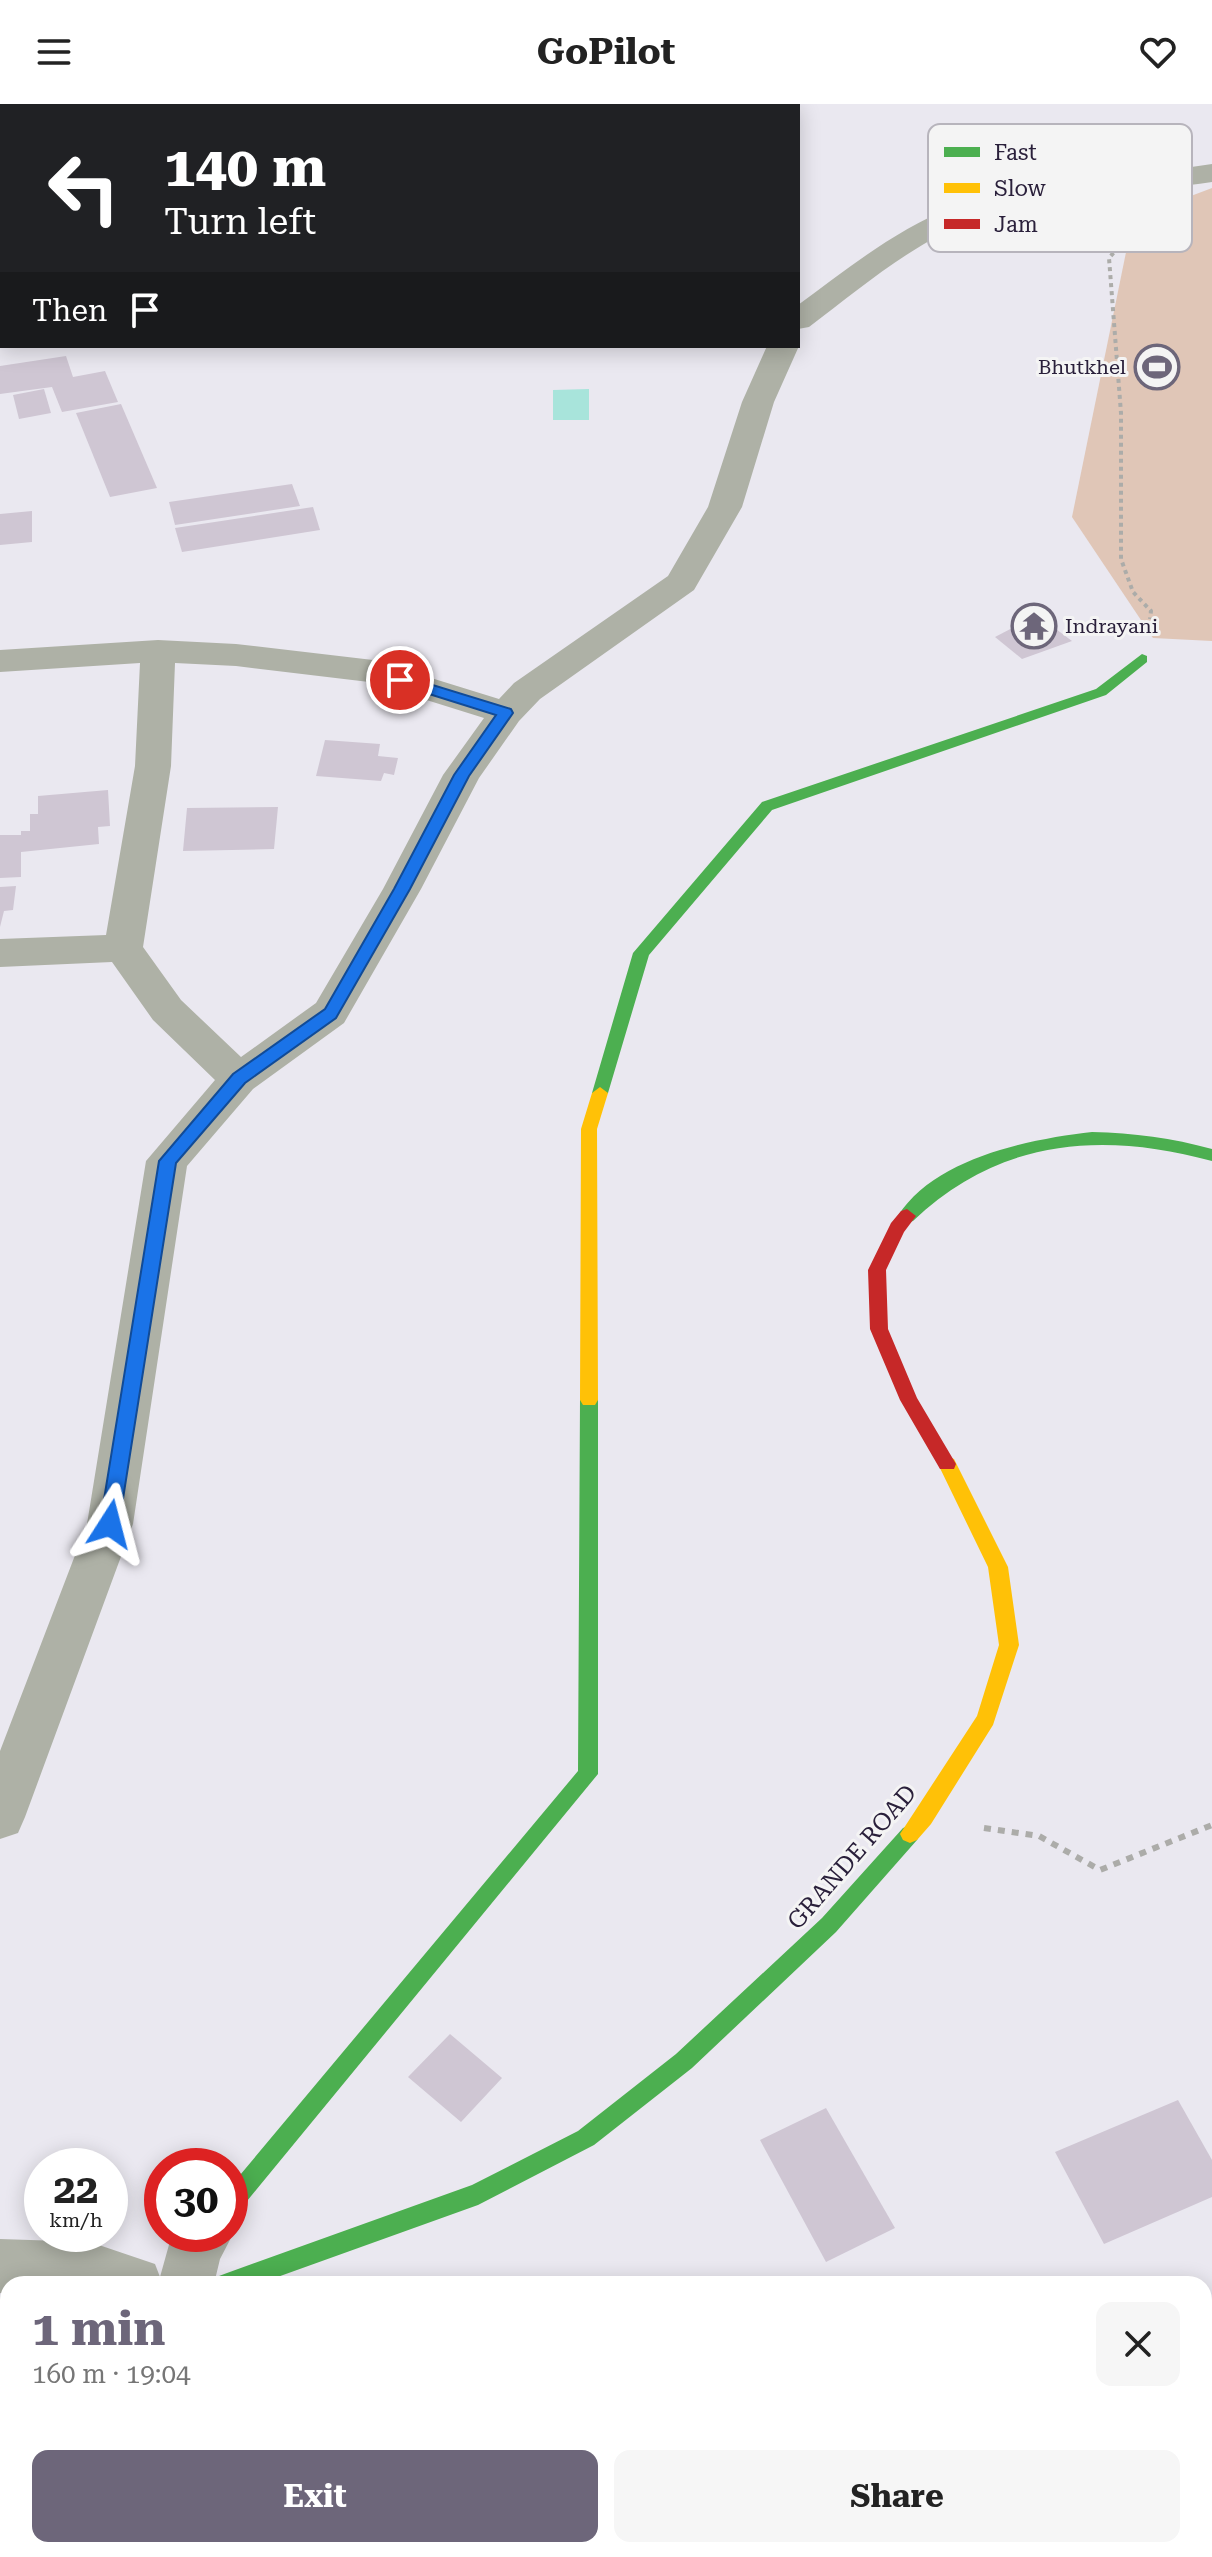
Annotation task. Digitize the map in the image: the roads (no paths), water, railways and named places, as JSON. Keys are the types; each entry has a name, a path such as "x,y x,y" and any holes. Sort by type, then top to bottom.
{"street":[{"path":"1192,176 1212,173"},
{"path":"800,319 885,256 928,231"},
{"path":"0,1817 110,1524 167,1161 239,1079 330,1013 402,889 462,775 506,713 527,691 682,583 725,507 758,402 782,348"},
{"path":"0,661 158,651 236,655 373,671 506,713"},
{"path":"158,651 153,766 123,948 167,1010 239,1079"},
{"path":"248,2182 588,1774 589,1129 641,953 767,806 1101,692 1142,659"},
{"path":"0,953 123,948"},
{"name":"GRANDE ROAD","path":"249,2276 478,2194 586,2138 684,2061 829,1925 924,1818 986,1719 1009,1645 998,1567 957,1481 909,1400 879,1329 877,1270 897,1228 923,1197 959,1174 998,1156 1049,1144 1105,1137 1181,1144 1212,1155"},
{"path":"188,2276 194,2252"},
{"path":"0,2266 90,2269 111,2276"}],"place":[{"name":"Bhutkhel","path":"1157,367"},
{"name":"Indrayani","path":"1034,626"}]}
